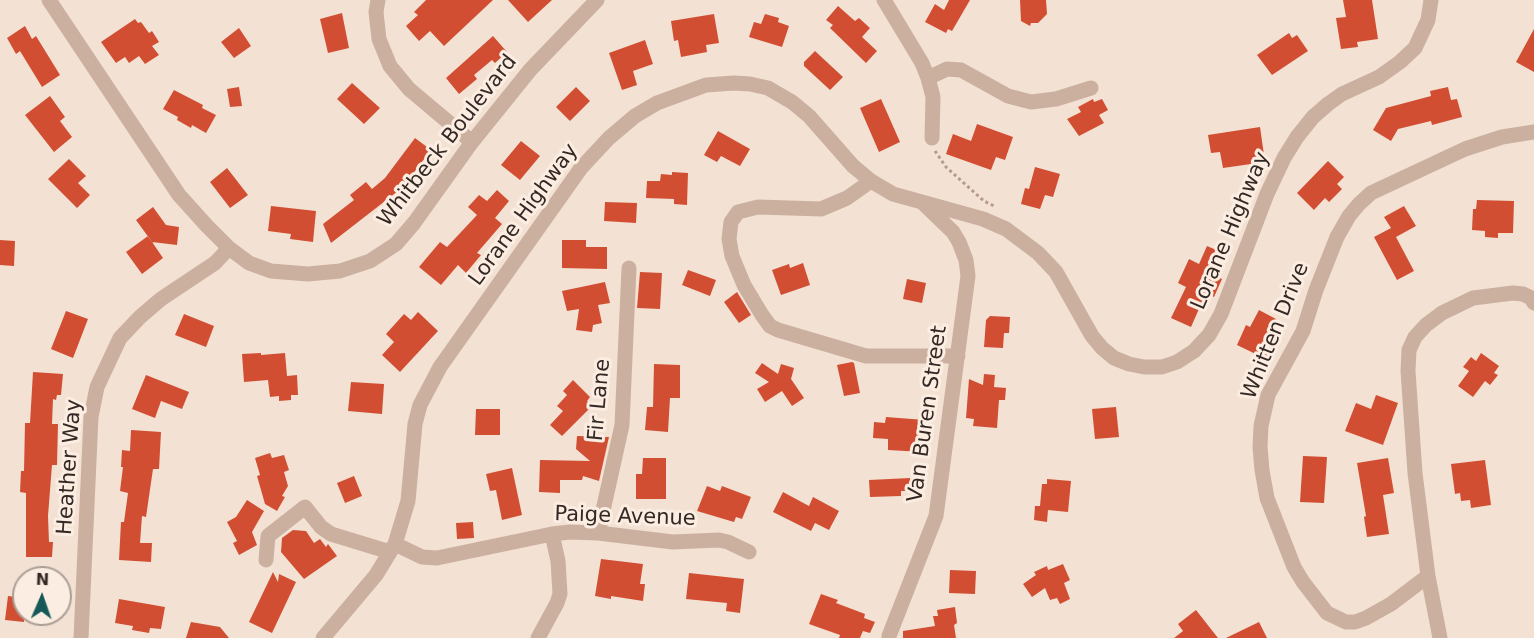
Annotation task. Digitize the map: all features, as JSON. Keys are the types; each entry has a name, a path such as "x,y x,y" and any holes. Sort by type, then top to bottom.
{"street":[{"name":"Whitbeck Boulevard","path":"49,0 179,195 229,248 249,262 271,271 308,274 340,271 370,261 396,244 414,223 472,142 530,70 597,0"},
{"path":"378,0 376,12 379,39 390,66 409,89 472,142"},
{"path":"884,0 922,63 928,78 933,97 932,138"},
{"name":"Lorane Highway","path":"323,638 376,575 393,548 408,501 415,424 429,385 581,168 609,138 657,103 706,85 734,83 768,88 792,102 809,116 853,166 893,194 977,217 1006,230 1038,253 1056,273 1092,336 1114,358 1144,367 1162,367 1194,351 1209,335 1221,314 1267,194 1297,137 1313,117 1328,104 1379,77 1415,48 1428,20 1431,0"},
{"path":"928,78 947,69 961,70 1008,96 1031,102 1056,99 1091,88"},
{"name":"Whitten Drive","path":"1428,576 1366,618 1346,622 1327,613 1308,590 1294,567 1268,498 1260,447 1261,426 1268,395 1303,331 1337,237 1359,204 1371,193 1465,149 1502,137 1534,132"},
{"path":"872,181 847,198 821,209 758,207 742,210 733,217 729,231 732,256 744,285 770,326 778,330 860,355 958,356"},
{"name":"Van Buren Street","path":"889,636 936,516 968,276 966,260 953,232 924,204"},
{"name":"Heather Way","path":"81,638 91,417 97,387 120,338 160,299 215,263 229,248"},
{"name":"Fir Lane","path":"598,533 622,425 629,268"},
{"path":"1440,638 1428,576 1415,473 1408,371 1409,350 1426,325 1442,313 1473,298 1513,293 1524,294 1534,303"},
{"name":"Paige Avenue","path":"266,560 268,536 305,507 321,527 331,534 422,557 437,558 552,534 598,533 673,542 719,540 748,552"},
{"path":"538,638 560,594 552,534"}],"path":[{"path":"932,138 934,149 946,167 978,196 1006,213 1006,230"}],"building":[{"path":"426,0 493,0 444,46 430,31 419,41 406,26 418,15 414,12"},
{"path":"508,0 552,0 528,22"},
{"path":"949,0 970,0 952,31 948,29 946,33 925,22 935,4 944,10"},
{"path":"1020,0 1046,0 1047,14 1038,23 1031,23 1030,26 1021,21"},
{"path":"1343,0 1372,0 1378,39 1357,42 1358,47 1341,49 1336,18 1346,17"},
{"path":"838,6 855,21 859,18 870,28 862,37 877,51 866,63 830,28 833,25 826,20"},
{"path":"342,13 349,48 328,53 320,19"},
{"path":"714,14 719,43 706,45 707,52 681,57 678,40 674,41 671,21"},
{"path":"765,14 779,18 778,22 789,26 782,47 749,37 754,22 761,24"},
{"path":"135,19 138,23 141,22 149,33 152,31 159,42 152,46 159,55 145,64 139,56 129,63 125,57 116,63 101,42"},
{"path":"25,26 32,39 36,36 60,75 42,87 20,51 16,54 7,38"},
{"path":"239,28 251,46 234,58 221,42"},
{"path":"1534,29 1534,72 1516,62"},
{"path":"1289,33 1292,38 1297,35 1308,51 1272,75 1257,55"},
{"path":"493,36 507,52 495,63 492,60 474,75 477,79 459,94 446,78"},
{"path":"645,40 653,64 633,71 637,85 622,90 609,53"},
{"path":"815,51 843,77 830,90 804,66 804,62"},
{"path":"352,83 380,108 364,124 337,99"},
{"path":"239,87 242,106 230,107 227,89"},
{"path":"576,87 590,101 570,121 556,107"},
{"path":"1448,87 1451,100 1457,99 1462,117 1432,125 1431,121 1398,129 1391,141 1373,130 1386,108 1431,96 1430,91"},
{"path":"174,90 203,105 202,108 216,115 206,133 192,125 191,128 177,120 178,117 163,109"},
{"path":"50,96 65,117 60,121 72,137 54,152 25,115"},
{"path":"881,99 900,142 879,152 860,108"},
{"path":"1093,99 1094,102 1102,99 1108,110 1099,115 1104,123 1079,136 1067,119 1081,112 1078,107"},
{"path":"977,124 1013,137 1005,160 996,157 991,170 946,154 953,134 971,141"},
{"path":"1260,127 1265,162 1223,168 1220,152 1211,153 1208,135"},
{"path":"718,131 750,149 740,166 721,156 717,162 704,155"},
{"path":"415,138 431,150 399,192 331,243 323,224 354,200 350,195 366,182 372,189 385,178"},
{"path":"521,141 540,156 520,180 501,165"},
{"path":"69,159 86,176 78,183 90,195 77,208 48,179"},
{"path":"1328,161 1344,177 1337,184 1342,189 1329,202 1325,198 1314,210 1297,193"},
{"path":"1035,167 1060,174 1053,197 1045,195 1040,209 1021,204 1025,188 1029,189"},
{"path":"227,168 248,195 230,208 210,182"},
{"path":"672,172 688,173 687,205 674,204 674,199 646,198 647,181 660,181 661,174 672,175"},
{"path":"497,190 509,201 495,218 502,224 477,253 481,255 466,273 458,265 441,285 419,267 440,242 447,247 477,215 468,207 479,195 487,201"},
{"path":"1477,200 1514,201 1513,233 1498,233 1498,238 1485,237 1485,231 1472,230 1473,209 1476,209"},
{"path":"605,202 637,203 636,223 604,221"},
{"path":"271,206 316,211 313,242 290,239 291,234 268,231"},
{"path":"1404,206 1416,226 1396,237 1414,271 1397,280 1374,237 1391,228 1384,217"},
{"path":"153,207 166,225 179,227 177,245 152,242 136,220"},
{"path":"148,236 163,258 142,274 126,252"},
{"path":"0,240 15,241 14,266 0,265"},
{"path":"562,240 586,240 586,247 607,247 607,269 562,268"},
{"path":"1207,246 1221,252 1211,274 1222,279 1214,297 1206,293 1191,327 1171,318 1186,287 1178,283 1189,259 1199,264"},
{"path":"803,263 810,285 781,295 772,270 789,264 790,268"},
{"path":"688,270 716,280 710,296 682,285"},
{"path":"640,272 662,273 660,309 637,308"},
{"path":"907,279 926,283 922,303 903,299"},
{"path":"605,282 610,303 598,305 602,323 593,325 592,332 576,330 579,309 567,311 562,291"},
{"path":"737,292 751,315 739,323 724,302"},
{"path":"1259,310 1276,319 1272,328 1281,333 1268,360 1237,345 1246,325 1250,327"},
{"path":"66,311 88,319 73,358 51,349"},
{"path":"418,312 438,331 400,372 382,355 394,342 386,334 404,314 411,320"},
{"path":"184,314 214,326 206,347 175,335"},
{"path":"990,316 1010,317 1009,333 1004,333 1003,348 984,347 986,320"},
{"path":"261,353 261,355 285,353 287,376 297,375 298,395 291,395 291,400 279,401 279,396 270,397 268,380 244,382 242,354"},
{"path":"1481,353 1499,366 1494,373 1498,375 1490,385 1485,381 1473,397 1458,386 1469,371 1463,367 1471,357 1476,361"},
{"path":"852,362 860,393 844,396 837,365"},
{"path":"762,363 778,374 781,364 794,368 791,379 804,398 792,406 782,391 765,402 757,389 769,382 755,373"},
{"path":"654,364 680,365 680,398 670,398 668,432 645,430 647,407 653,407"},
{"path":"33,372 63,374 61,395 57,395 56,400 53,399 52,424 58,424 57,465 52,465 48,516 49,542 53,542 52,557 26,557 26,493 20,492 21,471 24,471 25,423 30,423"},
{"path":"984,374 995,375 994,387 1006,388 1005,400 999,400 997,428 973,426 974,419 966,418 969,379 983,385"},
{"path":"146,375 189,392 182,409 161,401 155,418 132,409"},
{"path":"573,380 590,397 587,401 592,406 562,436 550,425 563,411 557,406 567,395 563,391"},
{"path":"351,382 384,384 382,414 348,411"},
{"path":"1376,395 1398,403 1383,445 1345,431 1356,403 1371,409"},
{"path":"1116,407 1119,437 1095,439 1092,409"},
{"path":"476,409 500,409 500,435 475,435"},
{"path":"886,417 925,420 923,452 888,450 888,439 873,438 874,422 885,423"},
{"path":"131,430 161,432 159,469 153,469 146,517 142,516 140,543 152,543 151,562 119,560 121,522 124,522 128,493 120,491 123,467 121,467 122,450 130,451"},
{"path":"577,436 609,437 599,481 583,476 582,480 560,480 560,493 539,492 540,460 590,461 576,449"},
{"path":"270,453 272,458 284,455 289,470 284,472 288,486 277,511 265,504 257,476 260,475 255,458"},
{"path":"1303,456 1327,457 1324,503 1300,502"},
{"path":"643,458 666,458 666,499 636,499 636,474 642,474"},
{"path":"1388,458 1394,493 1383,495 1389,534 1367,537 1364,517 1366,516 1357,463"},
{"path":"1485,460 1491,505 1471,508 1470,500 1461,501 1460,493 1455,494 1451,464"},
{"path":"512,468 522,515 502,520 496,490 490,491 486,474"},
{"path":"354,476 362,496 345,503 337,483"},
{"path":"910,478 911,491 901,491 901,496 870,497 869,480"},
{"path":"1047,479 1071,481 1068,512 1048,510 1047,522 1034,520 1035,506 1040,506 1042,484 1047,484"},
{"path":"707,486 720,491 722,486 751,497 742,519 736,517 734,522 697,511"},
{"path":"783,492 809,506 813,497 839,511 829,530 815,523 811,531 773,512"},
{"path":"247,500 264,511 252,532 257,545 239,555 233,543 237,541 227,522 236,517"},
{"path":"473,522 474,538 457,539 456,523"},
{"path":"293,530 306,531 314,543 320,539 326,547 328,544 337,556 304,579 281,552 282,538"},
{"path":"601,559 643,564 640,584 645,584 643,601 595,596"},
{"path":"1063,564 1070,580 1064,583 1070,599 1060,604 1057,598 1050,600 1045,588 1032,597 1023,584 1036,575 1034,572 1047,566 1048,570"},
{"path":"950,570 976,571 975,594 949,593"},
{"path":"273,572 278,582 279,574 296,582 272,633 249,622"},
{"path":"689,573 744,579 740,613 726,611 727,603 686,599"},
{"path":"821,594 838,600 836,603 865,614 864,618 875,622 870,633 863,631 860,638 839,638 840,635 809,624"},
{"path":"8,596 12,596 12,621 5,620"},
{"path":"119,599 165,607 161,629 150,628 149,633 132,630 133,626 115,623"},
{"path":"955,607 956,638 903,638 903,631 935,626 933,616 938,616 937,610"},
{"path":"1196,610 1218,638 1174,638 1183,631 1178,624"},
{"path":"191,622 220,627 229,638 186,638"},
{"path":"1259,622 1267,638 1226,638"}]}
